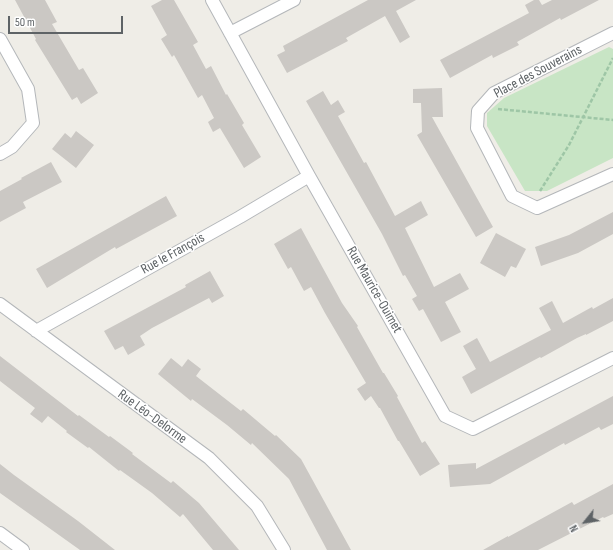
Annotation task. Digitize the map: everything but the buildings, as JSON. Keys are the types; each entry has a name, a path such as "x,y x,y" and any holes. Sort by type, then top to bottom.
{"street":[{"name":"Rue Maurice-Ouimet","path":"212,0 309,176 445,416 473,429 613,358"},
{"path":"230,33 294,0"},
{"name":"Place des Souverains","path":"531,205 512,196 477,128 478,111 494,93 613,33"},
{"path":"0,39 28,89 33,123 12,147 0,154"},
{"path":"531,205 537,208 613,174"},
{"name":"Rue le François","path":"36,331 240,217 309,176"},
{"name":"Rue Léo-Delorme","path":"0,304 209,458 257,506 284,550"},
{"path":"0,533 23,550"}],"path":[{"path":"531,205 569,145 613,58"},
{"path":"481,107 613,120"}],"green space":[{"path":"609,47 613,49 613,158 547,191 525,191 487,126 487,113 504,98"}]}
